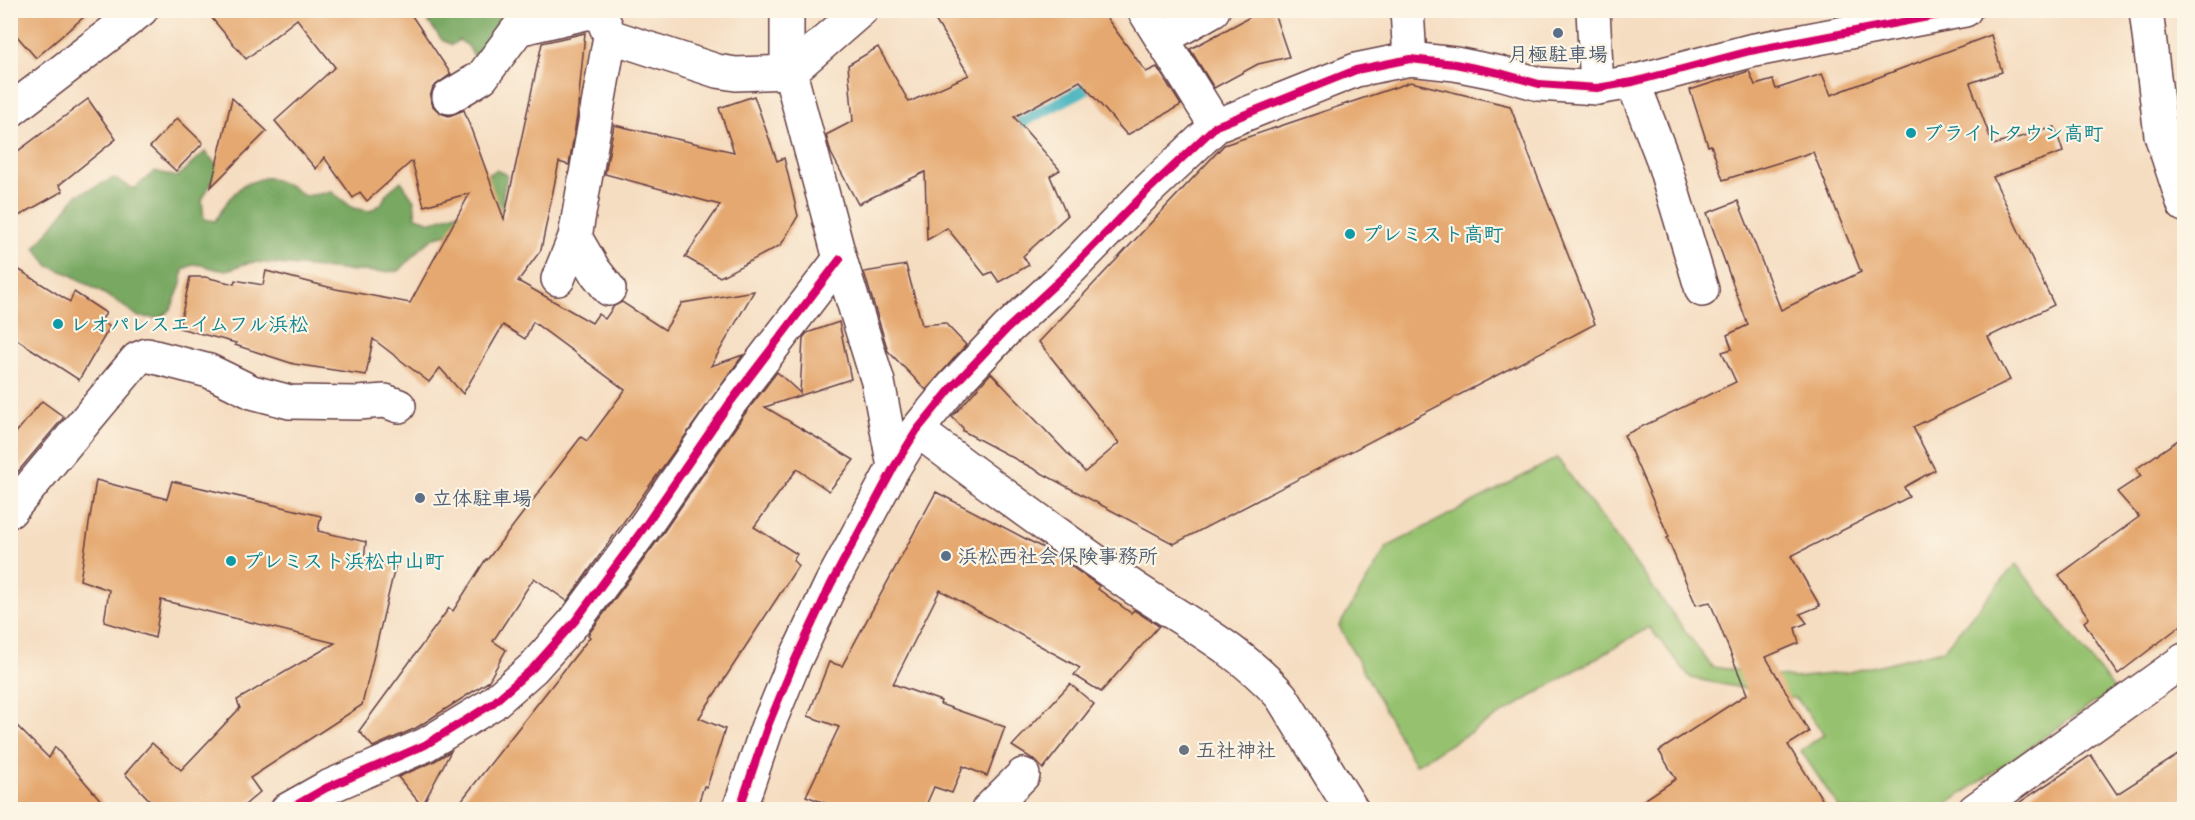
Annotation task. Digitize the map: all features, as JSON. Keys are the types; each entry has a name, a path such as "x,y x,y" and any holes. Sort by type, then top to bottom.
{"main road":[{"path":"10,111 141,10"},
{"path":"449,97 482,77 518,29 599,10 610,36 575,237 558,279"},
{"path":"787,10 787,60 840,259 878,382 894,467"},
{"path":"610,36 717,71 736,74 790,72 861,10"},
{"path":"1144,10 1216,126"},
{"path":"1162,39 1213,10"},
{"path":"1407,10 1410,59"},
{"path":"1593,10 1597,88"},
{"path":"745,808 767,728 795,660 831,584 894,467 917,430 953,386 1007,329 1216,126 1356,70 1410,59 1455,64 1539,84 1597,88 1633,82 1750,51 1965,10"},
{"path":"2146,10 2161,135 2184,205"},
{"path":"1633,82 1662,157 1702,290"},
{"path":"575,237 594,270 609,289"},
{"path":"287,810 326,788 425,745 492,704 533,668 582,612 643,530 729,404 840,259"},
{"path":"10,510 137,358 147,355 209,371 252,392 290,402 385,401 399,406"},
{"path":"917,430 1119,577 1242,660 1266,680 1281,696 1352,810"},
{"path":"1975,810 2184,660"},
{"path":"988,810 1023,775"}],"green space":[{"path":"513,10 515,14 477,61 468,46 459,40 452,45 442,40 420,11"},
{"path":"205,152 217,165 214,178 202,200 204,219 215,221 229,199 243,185 267,177 290,186 305,196 332,192 353,208 370,211 381,204 388,192 401,181 414,200 416,217 432,222 456,213 475,210 489,189 488,175 496,170 507,175 503,205 495,220 435,237 399,271 349,271 258,262 246,263 225,270 198,264 183,270 181,284 171,309 160,318 139,317 69,274 49,266 35,248 77,195 114,178 134,189 155,171 177,177"},
{"path":"1557,458 1712,667 1794,678 1850,672 1943,650 2016,564 2114,689 1940,809 1840,809 1801,751 1824,734 1797,699 1691,678 1649,627 1415,765 1339,626 1387,547"}],"building":[{"path":"10,10 92,10 36,58 10,28"},
{"path":"205,10 408,10 451,74 433,87 430,97 433,106 440,113 449,116 464,110 504,219 542,43 585,33 577,116 569,165 559,162 541,250 518,281 592,323 598,314 605,319 614,306 622,302 665,330 682,303 754,291 711,366 743,355 567,601 534,578 493,641 506,650 488,682 416,728 373,747 359,731 449,608 453,611 486,559 581,437 587,441 625,390 533,322 525,339 503,325 463,394 440,368 429,382 373,339 366,375 294,364 235,345 236,343 179,328 190,277 205,277 234,284 235,280 263,285 266,271 336,289 410,303 470,193 424,206 412,161 367,201 360,192 353,198 324,157 316,169 275,121 335,67 297,19 246,59"},
{"path":"929,10 1101,10 1146,72 1157,67 1181,105 1127,135 1080,81 1014,117 1060,170 1050,176 1067,216 1023,256 1029,265 999,282 992,272 985,275 947,228 927,240 925,172 858,204 831,153 826,135 853,121 848,65 878,47 909,102 969,75"},
{"path":"1263,10 1273,10 1289,57 1258,64 1214,88 1190,49"},
{"path":"1991,35 2002,72 1970,83 1993,145 2055,127 2063,152 1993,177 2054,305 1988,337 2010,380 1913,427 1935,470 1904,487 1909,497 1791,556 1820,606 1800,614 1807,623 1795,628 1799,643 1766,657 1809,732 1788,745 1829,810 1629,810 1676,779 1659,751 1747,694 1710,602 1696,605 1624,435 1736,382 1722,352 1732,349 1727,335 1748,325 1707,213 1738,201 1781,310 1861,272 1813,152 1723,180 1711,145 1708,146 1690,90 1749,71 1755,85 1773,80 1776,89 1822,74 1831,95"},
{"name":"プレミスト高町","path":"1411,82 1510,106 1595,324 1174,544 963,431 963,428 952,417 991,373 1085,472 1119,443 1039,342 1224,145"},
{"path":"754,96 777,161 784,158 798,216 781,245 720,277 685,257 720,205 605,174 614,125 734,152 719,108"},
{"path":"232,98 267,131 211,187"},
{"path":"88,99 116,139 59,185 63,191 10,221 10,157"},
{"path":"177,118 203,143 176,171 150,147"},
{"name":"レオパレスエイムフル浜松","path":"10,264 70,302 74,292 106,313 101,321 110,327 79,380 10,335"},
{"path":"906,265 922,325 945,323 966,345 926,390 888,351 864,272"},
{"path":"839,322 851,379 765,407 854,460 829,491 797,469 754,527 797,554 793,560 798,566 699,718 725,729 707,787 704,786 696,810 454,810 590,637 588,635 777,372 800,393 803,338 807,333"},
{"path":"42,401 64,417 10,481 10,440"},
{"path":"2184,436 2184,623 2118,674 2084,622 2089,618 2059,575 2139,517 2117,492 2141,476 2136,469"},
{"name":"プレミスト浜松中山町","path":"96,480 167,499 172,481 321,516 318,531 366,542 364,559 396,563 362,705 250,778 260,792 239,810 159,810 125,774 152,743 181,770 240,708 237,700 335,643 161,600 155,638 104,622 109,590 80,580"},
{"path":"936,492 1049,551 1099,586 1098,589 1131,613 1134,610 1159,626 1101,692 1074,675 1080,668 940,590 893,684 941,701 940,704 1005,727 987,776 963,766 952,793 934,787 924,810 844,810 806,796 839,727 808,716 829,662 842,666"},
{"path":"1070,684 1094,704 1043,769 1036,761 1012,746"},
{"path":"10,719 49,758 55,747 109,810 10,810"},
{"path":"451,751 422,806 398,777 433,762"},
{"path":"2184,751 2184,810 2008,810 2091,755 2117,794"}],"waterway":[{"path":"1005,131 1101,81"}],"cycle path":[{"path":"739,810 767,728 795,660 831,584 894,467 917,430 953,386 1007,329 1216,126 1356,70 1410,59 1455,64 1539,84 1597,88 1633,82 1750,51 1965,10"},
{"path":"287,810 326,788 425,745 492,704 533,668 575,621 643,529 729,404 840,259"}],"place":[{"name":"月極駐車場","path":"1558,33"},
{"name":"ブライトタウン高町","path":"1911,133"},
{"name":"プレミスト高町","path":"1350,234"},
{"name":"レオパレスエイムフル浜松","path":"58,324"},
{"name":"立体駐車場","path":"420,498"},
{"name":"浜松西社会保険事務所","path":"946,556"},
{"name":"プレミスト浜松中山町","path":"231,561"},
{"name":"五社神社","path":"1184,750"}]}
